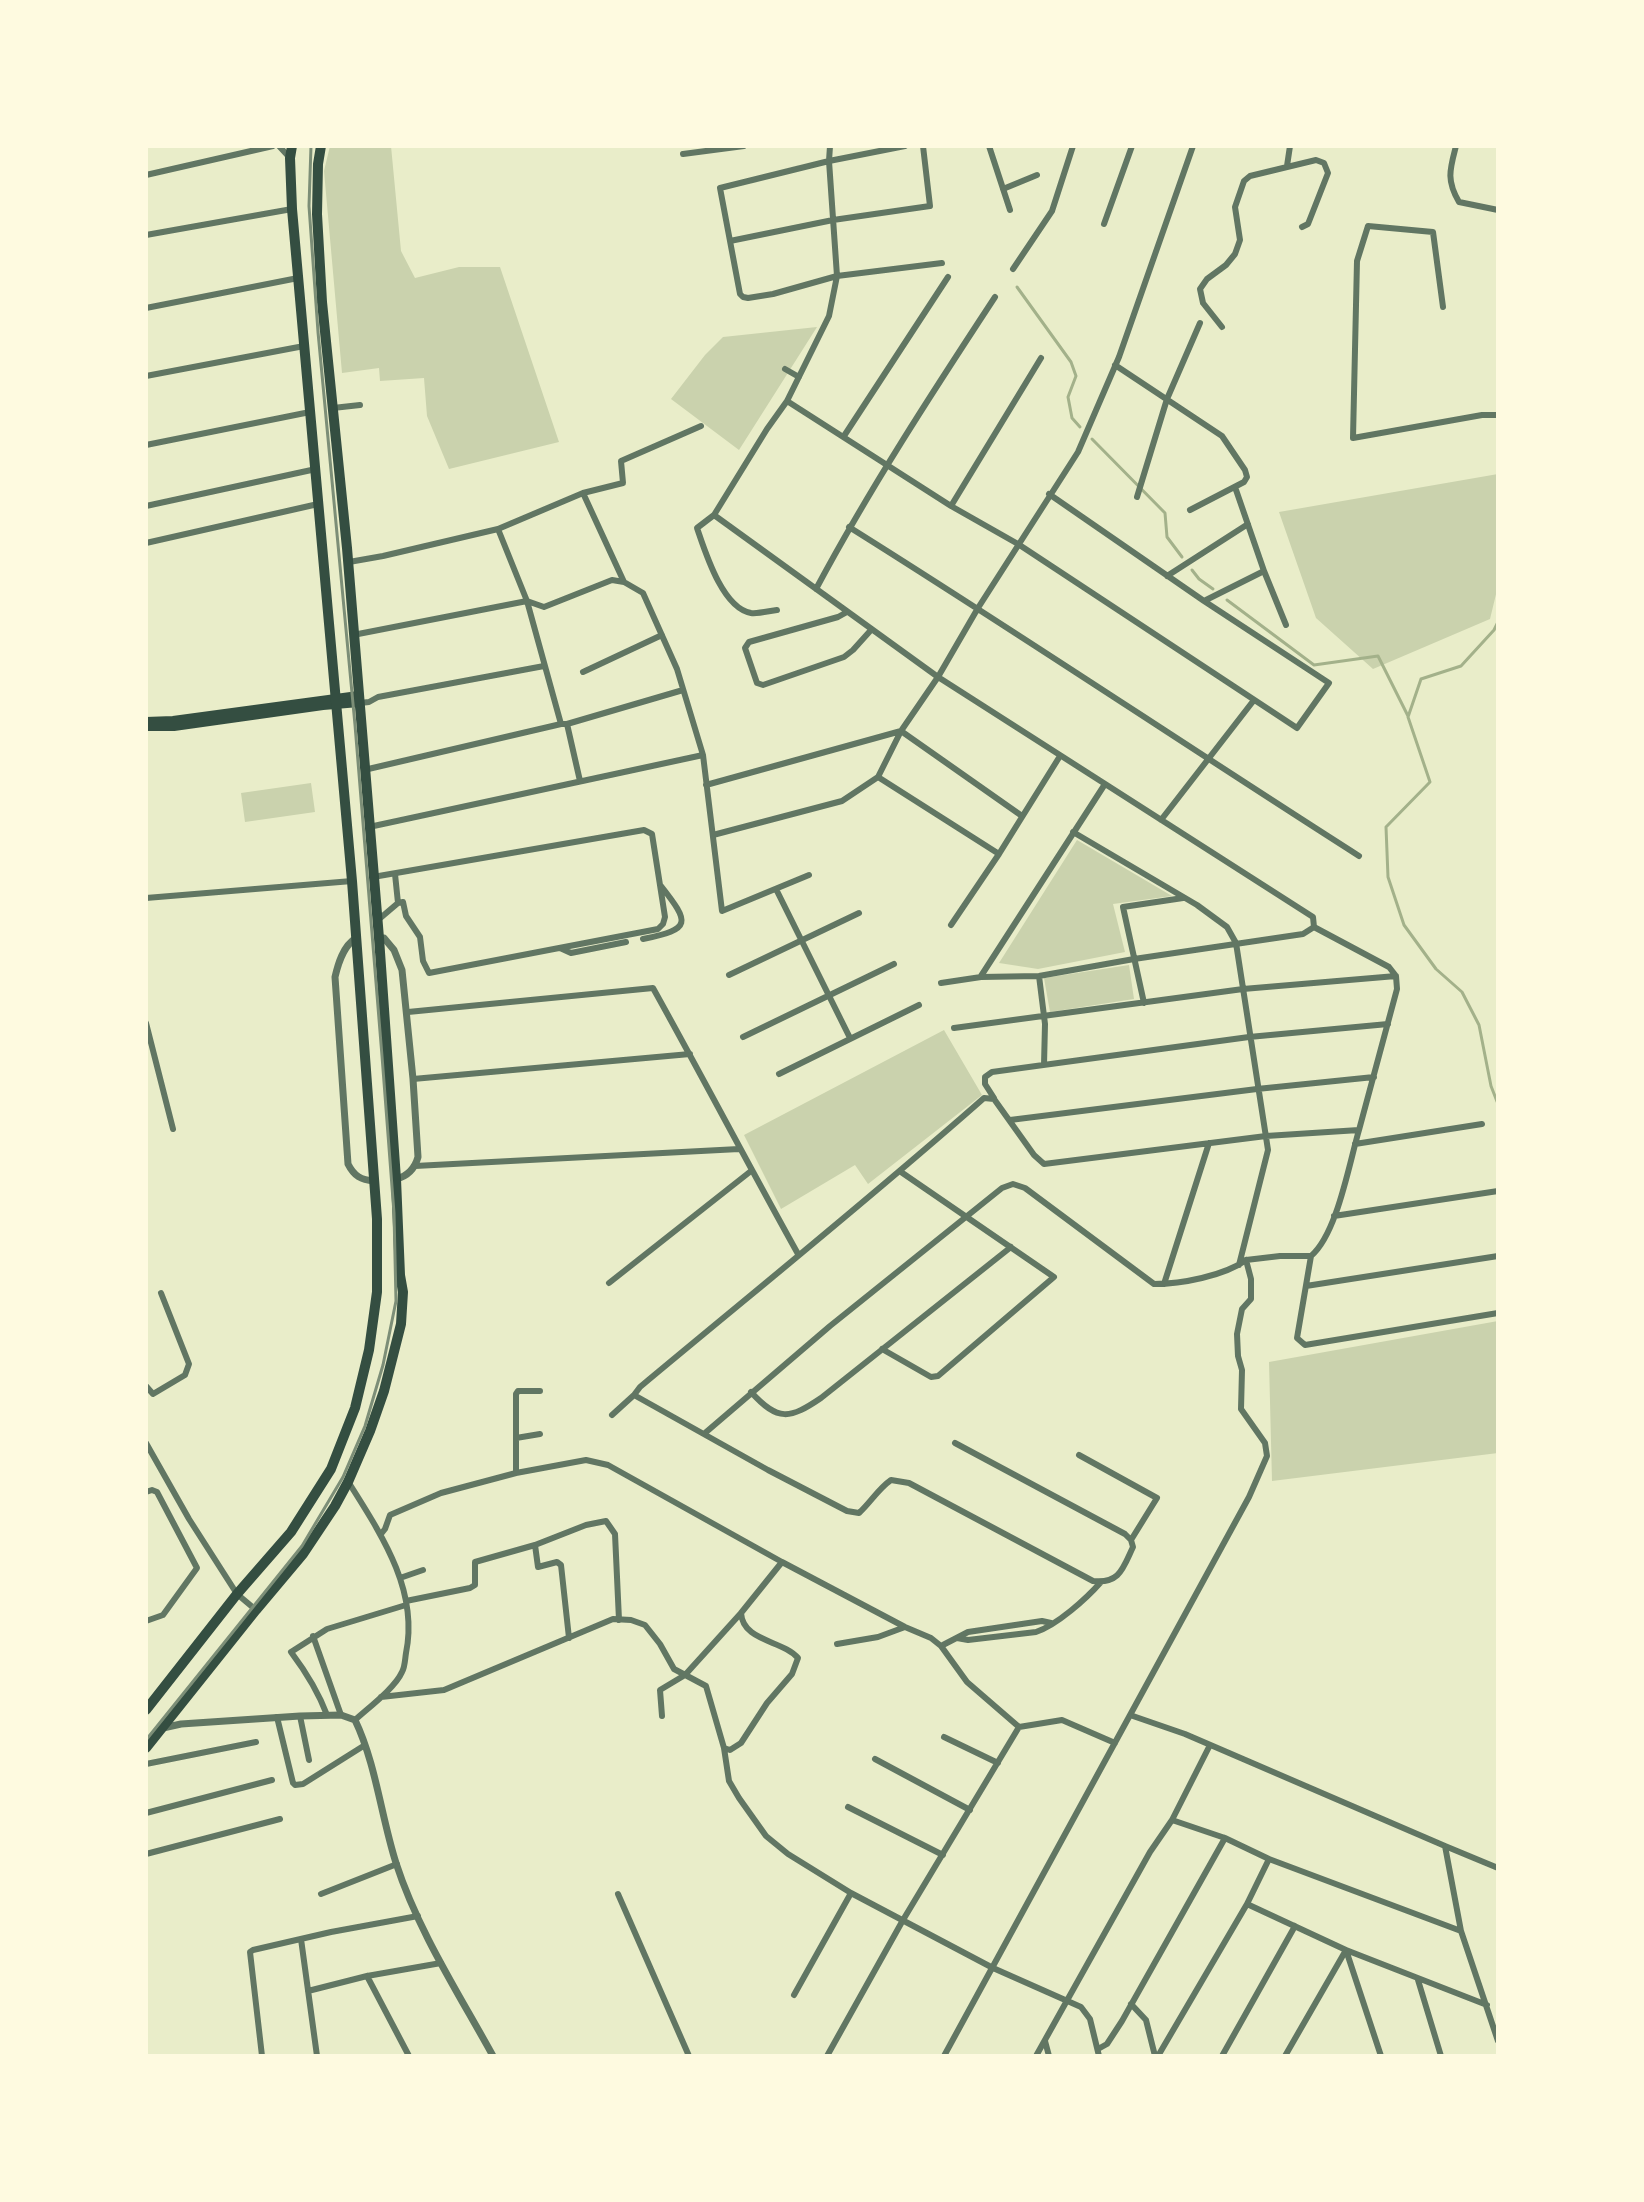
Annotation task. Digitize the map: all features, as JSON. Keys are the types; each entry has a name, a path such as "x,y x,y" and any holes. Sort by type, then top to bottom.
{"highway":[{"path":"146,1710 237,1594 291,1532 331,1469 355,1408 369,1350 377,1292 375,1185 337,701 292,209 292,146"},
{"path":"146,1748 316,1538 348,1482 370,1431 401,1324 403,1292 397,1183 378,920 348,562 322,302 318,229 321,146"},
{"path":"375,1185 397,1183"}],"main road":[{"path":"146,721 358,699"},
{"path":"146,727 174,727 337,701"}],"street":[{"path":"146,175 273,146"},
{"path":"279,146 290,158"},
{"path":"683,154 744,146"},
{"path":"777,610 750,613 737,606 713,575 697,528 714,515 787,401 829,316 837,276 830,146"},
{"path":"905,146 720,188 740,294 748,298 837,276 942,263"},
{"path":"730,241 833,220 930,206 923,146"},
{"path":"989,146 1010,210"},
{"path":"1013,269 1052,211 1073,146"},
{"path":"1104,224 1132,146"},
{"path":"713,835 842,801 878,777 901,731 1078,452 1115,365 1193,147 1181,146"},
{"path":"1287,166 1290,146"},
{"path":"1456,146 1449,178 1459,202 1498,210"},
{"path":"1222,327 1203,303 1200,289 1235,254 1240,240 1235,207 1244,181 1250,176 1287,166 1316,160 1324,163 1328,173 1308,224 1302,227"},
{"path":"1003,189 1037,175"},
{"path":"146,235 292,209"},
{"path":"1443,307 1433,232 1368,226 1357,261 1353,438 1482,415 1498,415"},
{"path":"844,436 948,277"},
{"path":"146,308 298,278"},
{"path":"816,589 887,464 995,297"},
{"path":"1137,497 1167,399 1200,323"},
{"path":"146,376 304,346"},
{"path":"951,506 1041,358"},
{"path":"1115,365 1222,436 1245,470 1247,477 1244,482 1190,510"},
{"path":"785,369 799,377"},
{"path":"787,401 951,506 1018,544 1297,728 1329,683 1049,494"},
{"path":"333,408 360,405"},
{"path":"146,445 310,412"},
{"path":"348,562 498,529 583,493 623,483 621,461 701,426"},
{"path":"146,506 316,469"},
{"path":"1235,487 1286,625"},
{"path":"583,493 624,582"},
{"path":"146,543 319,504"},
{"path":"714,515 938,677 1313,917 1314,927"},
{"path":"1167,576 1248,524"},
{"path":"849,527 1359,856"},
{"path":"498,529 527,601 580,781"},
{"path":"1204,601 1264,571"},
{"path":"353,635 527,601 544,607 612,580 624,582 643,593 677,669 703,755 722,911 809,875"},
{"path":"847,612 749,642 745,648 757,683 763,685 844,657 871,630"},
{"path":"583,672 662,635"},
{"path":"358,699 367,694 378,697 544,666"},
{"path":"364,770 564,724 683,690"},
{"path":"1161,820 1254,700"},
{"path":"706,785 901,731"},
{"path":"901,731 1022,816"},
{"path":"369,827 703,755"},
{"path":"951,925 1060,756"},
{"path":"878,777 999,854"},
{"path":"981,977 1105,784"},
{"path":"373,877 644,830 652,834 665,917 658,929 429,973 423,961 420,937 406,916 403,902 378,920"},
{"path":"1073,832 1227,927 1236,943 1268,1150 1239,1265"},
{"path":"395,874 398,903"},
{"path":"146,898 352,881"},
{"path":"643,939 674,932 683,920 681,911 660,884"},
{"path":"776,889 850,1038"},
{"path":"1144,1003 1123,907 1183,898"},
{"path":"729,975 859,913"},
{"path":"941,983 981,977 1039,976 1303,934 1314,927"},
{"path":"1314,927 1389,967 1396,976 1397,989 1334,1221 1319,1249 1311,1256 1297,1338 1305,1345 1498,1313"},
{"path":"356,938 351,940 339,961 335,977 348,1164 353,1174 375,1185"},
{"path":"379,938 384,938 394,950 402,970 413,1079 418,1157 415,1166 397,1183"},
{"path":"560,948 571,953 626,942"},
{"path":"743,1037 894,964"},
{"path":"1039,976 1045,1015 1044,1065"},
{"path":"954,1028 1243,989 1396,976"},
{"path":"408,1012 653,988 798,1254"},
{"path":"779,1074 919,1005"},
{"path":"146,1023 173,1129"},
{"path":"1359,1130 1266,1136 1044,1164 1034,1155 994,1099 985,1084 985,1077 992,1072 1249,1037 1388,1024"},
{"path":"413,1079 690,1054"},
{"path":"1010,1120 1374,1077"},
{"path":"612,1415 640,1387 901,1172 984,1098 994,1099"},
{"path":"1355,1144 1482,1124"},
{"path":"1164,1284 1209,1143"},
{"path":"415,1166 739,1149"},
{"path":"609,1283 751,1171"},
{"path":"882,1349 931,1377 942,1373 1054,1277 901,1172"},
{"path":"705,1433 966,1216 1002,1188 1013,1184 1025,1188 1154,1284 1203,1277 1246,1260 1311,1256"},
{"path":"1334,1216 1498,1191"},
{"path":"751,1392 767,1409 779,1415 799,1412 1011,1247"},
{"path":"1306,1286 1498,1256"},
{"path":"944,2056 1249,1497 1267,1456 1265,1443 1241,1409 1242,1370 1237,1334 1242,1309 1251,1299 1251,1279 1246,1260"},
{"path":"146,1386 153,1394 185,1375 189,1364 161,1293"},
{"path":"516,1473 516,1394 518,1391 540,1391"},
{"path":"634,1395 847,1511 859,1513 891,1480 909,1483 1093,1581 1111,1580 1119,1574 1133,1547 1125,1534 955,1443"},
{"path":"516,1438 540,1434"},
{"path":"146,1443 149,1453 237,1594 256,1610"},
{"path":"1079,1455 1157,1498 1131,1540"},
{"path":"381,1534 389,1521 388,1517 395,1512 441,1493 516,1473 586,1460 608,1465 782,1562 931,1638 941,1646 967,1682 1019,1727"},
{"path":"348,1482 381,1534 400,1578 410,1634 402,1672 381,1697 355,1720"},
{"path":"146,1492 157,1492 197,1565 197,1570 163,1615 146,1621"},
{"path":"327,1715 307,1672 291,1652 313,1636 344,1622 475,1585 475,1562 535,1545 586,1525 606,1521 615,1534 619,1620"},
{"path":"178,1530 191,1522"},
{"path":"535,1545 538,1567 557,1562 561,1565 569,1638"},
{"path":"662,1716 660,1690 685,1675 782,1562"},
{"path":"400,1578 423,1570"},
{"path":"941,1646 957,1638 968,1640 1045,1629 1101,1582"},
{"path":"724,1748 730,1750 741,1743 767,1703 792,1674 798,1658 791,1649 754,1635 741,1620 741,1613"},
{"path":"381,1697 444,1690 613,1619 645,1625 674,1669 706,1686 724,1748 729,1781 766,1836 788,1854 851,1893 993,1968 1081,2007 1090,2019 1098,2052 1107,2044 1131,2004 1225,1838"},
{"path":"837,1644 878,1637 905,1627"},
{"path":"313,1636 341,1715"},
{"path":"163,1728 181,1724 300,1716 341,1715 355,1720 365,1745 397,1864 418,1916 493,2056"},
{"path":"1130,1715 1210,1745 1498,1868"},
{"path":"300,1716 309,1760"},
{"path":"277,1717 295,1785 303,1784 365,1745"},
{"path":"1019,1727 1062,1720 1115,1743"},
{"path":"827,2056 903,1920 1019,1727"},
{"path":"944,1737 998,1763"},
{"path":"146,1764 256,1742"},
{"path":"1036,2056 1150,1852 1172,1820 1210,1745"},
{"path":"875,1759 970,1810"},
{"path":"146,1813 272,1780"},
{"path":"848,1807 943,1855"},
{"path":"146,1854 280,1819"},
{"path":"1172,1820 1461,1931"},
{"path":"1445,1846 1461,1931 1498,2041"},
{"path":"1157,2056 1247,1904 1269,1859"},
{"path":"321,1894 397,1864"},
{"path":"794,1995 851,1893"},
{"path":"618,1894 689,2056"},
{"path":"1247,1904 1346,1950 1487,2005"},
{"path":"262,2056 250,1952 418,1916"},
{"path":"1222,2056 1295,1926"},
{"path":"301,1939 317,2056"},
{"path":"1285,2056 1346,1950"},
{"path":"1346,1950 1381,2056"},
{"path":"308,1991 367,1976 441,1963"},
{"path":"367,1976 409,2056"},
{"path":"1418,1980 1441,2056"},
{"path":"1131,2004 1146,2020 1157,2056"},
{"path":"1045,2041 1049,2056"}],"green space":[{"path":"330,146 391,146 401,251 415,278 459,267 500,267 559,442 449,469 427,416 424,378 380,381 379,368 342,373 324,171"},
{"path":"817,327 739,450 671,399 723,337"},
{"path":"1498,474 1498,586 1490,619 1373,669 1316,618 1279,512"},
{"path":"311,783 315,812 245,822 241,793"},
{"path":"1077,840 1172,896 1113,904 1125,952 1038,969 999,963"},
{"path":"1129,965 1134,999 1050,1012 1044,978"},
{"path":"944,1030 982,1095 868,1184 855,1165 781,1209 744,1135"},
{"path":"1498,1321 1498,1453 1272,1481 1269,1362"}],"waterway":[{"path":"1017,287 1071,362 1076,376 1068,397 1072,418 1080,427"},
{"path":"1092,439 1165,513 1167,537 1182,557"},
{"path":"1192,570 1213,589"},
{"path":"1227,600 1314,665 1378,656 1408,716"},
{"path":"1498,622 1461,666 1421,679 1408,717 1430,782 1386,827 1388,877 1404,925 1436,969 1462,992 1479,1025 1491,1086 1498,1104"}],"railway":[{"path":"146,1740 302,1546 343,1477 365,1426 383,1365 396,1301 394,1213 382,1056 318,332 309,206 311,146"}]}
